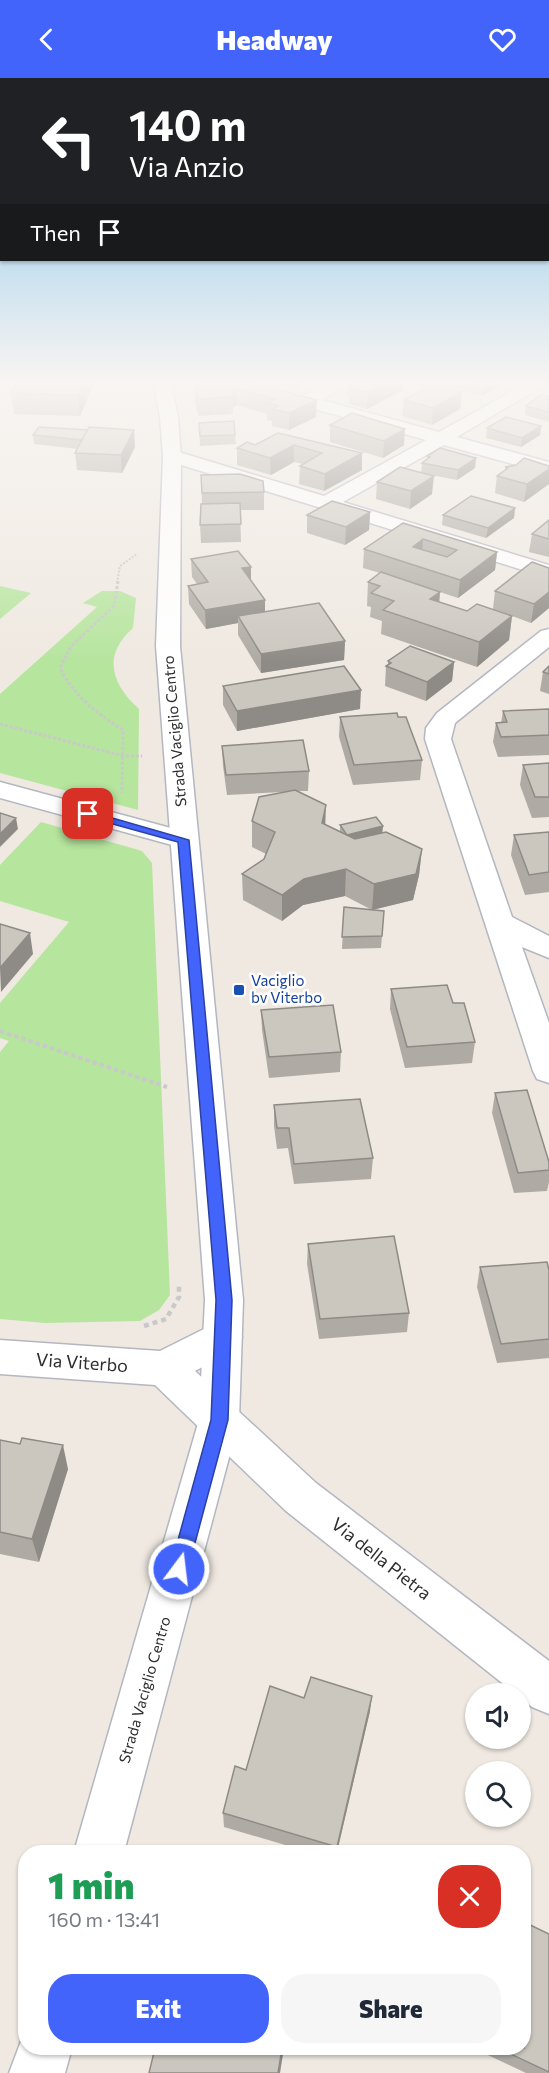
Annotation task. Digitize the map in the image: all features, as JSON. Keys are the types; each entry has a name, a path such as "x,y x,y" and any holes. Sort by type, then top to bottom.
{"street":[{"name":"Strada Vaciglio Centro","path":"101,1845 219,1420 224,1300 168,646 172,476"},
{"path":"236,476 549,572"},
{"path":"325,504 376,476"},
{"path":"549,636 446,718 439,728 441,751 549,1071"},
{"path":"0,790 183,840"},
{"path":"500,923 549,948"},
{"path":"219,1420 164,1368 222,1337"},
{"name":"Via Viterbo","path":"0,1357 164,1368"},
{"name":"Via della Pietra","path":"219,1420 301,1497 549,1689"},
{"path":"37,2073 43,2055"}],"path":[{"path":"110,820 122,806 123,730 87,707 69,688 60,668 71,646 114,606 120,566 136,554 170,542"},
{"path":"0,724 123,756 178,755"},
{"path":"0,1031 170,1088 169,1076"},
{"path":"136,1328 166,1319 179,1297 178,1274"}],"green space":[{"path":"0,586 31,593 0,619"},
{"path":"102,591 120,591 136,598 133,628 123,638 117,649 114,669 122,690 139,709 138,810 0,773 0,694 97,607 83,603"},
{"path":"41,822 142,851 152,863 170,1295 159,1310 140,1321 45,1323 0,1319 0,1052 9,1041 0,1038 0,1003 69,922 0,901 0,865"}],"building":[{"path":"201,476 247,476 263,481 264,492 202,493"},
{"path":"386,476 434,476 411,491 377,482"},
{"path":"497,476 539,476 527,484"},
{"path":"471,496 515,508 488,528 443,515"},
{"path":"332,501 370,512 346,527 307,515"},
{"path":"240,503 241,524 200,525 201,504"},
{"path":"549,520 549,539 532,534"},
{"path":"403,523 497,552 460,580 364,549","holes":["423,539 457,550 447,557 413,547"]},
{"path":"238,551 251,567 242,568 265,600 205,610 188,586 208,582 191,559"},
{"path":"532,562 549,568 549,592 534,604 495,591"},
{"path":"381,572 440,592 430,599 467,611 477,604 512,616 479,642 383,610 394,601 371,593 380,586 368,582"},
{"path":"319,603 345,641 261,654 238,616"},
{"path":"410,646 454,662 427,682 386,666 391,663 388,661"},
{"path":"344,666 361,690 237,711 223,686"},
{"path":"549,666 549,674 543,672"},
{"path":"549,709 549,735 501,737 496,723 507,722 503,711"},
{"path":"397,713 398,717 406,717 422,760 354,765 340,717"},
{"path":"303,740 309,771 226,775 222,746"},
{"path":"549,763 549,797 535,797 523,765"},
{"path":"295,790 326,805 322,823 355,839 386,832 422,849 416,874 374,884 346,869 304,879 282,895 242,874 264,859 275,832 252,821 259,797"},
{"path":"0,813 16,818 0,834"},
{"path":"376,817 383,826 347,835 340,825"},
{"path":"549,832 549,872 529,875 514,835"},
{"path":"344,907 384,911 382,936 342,937"},
{"path":"0,924 30,933 0,968"},
{"path":"447,985 453,1003 464,1003 475,1042 407,1047 391,989"},
{"path":"333,1005 341,1052 269,1057 261,1010"},
{"path":"527,1090 549,1162 549,1170 518,1173 495,1093"},
{"path":"360,1099 373,1158 294,1164 289,1128 277,1128 274,1105"},
{"path":"394,1236 409,1313 320,1319 308,1244"},
{"path":"547,1262 549,1339 501,1344 480,1267"},
{"path":"22,1438 63,1445 32,1539 0,1532 0,1440 20,1444"},
{"path":"311,1677 372,1696 337,1845 330,1845 223,1813 235,1766 246,1770 270,1686 304,1698"},
{"path":"531,1925 549,1934 549,2072 513,2055 531,2055"},
{"path":"153,2055 281,2055 278,2073 149,2073"}],"place":[{"name":"Vaciglio bv Viterbo","path":"239,990"}],"route":[{"path":"88,814 183,840 224,1300 219,1420 179,1569"}]}
